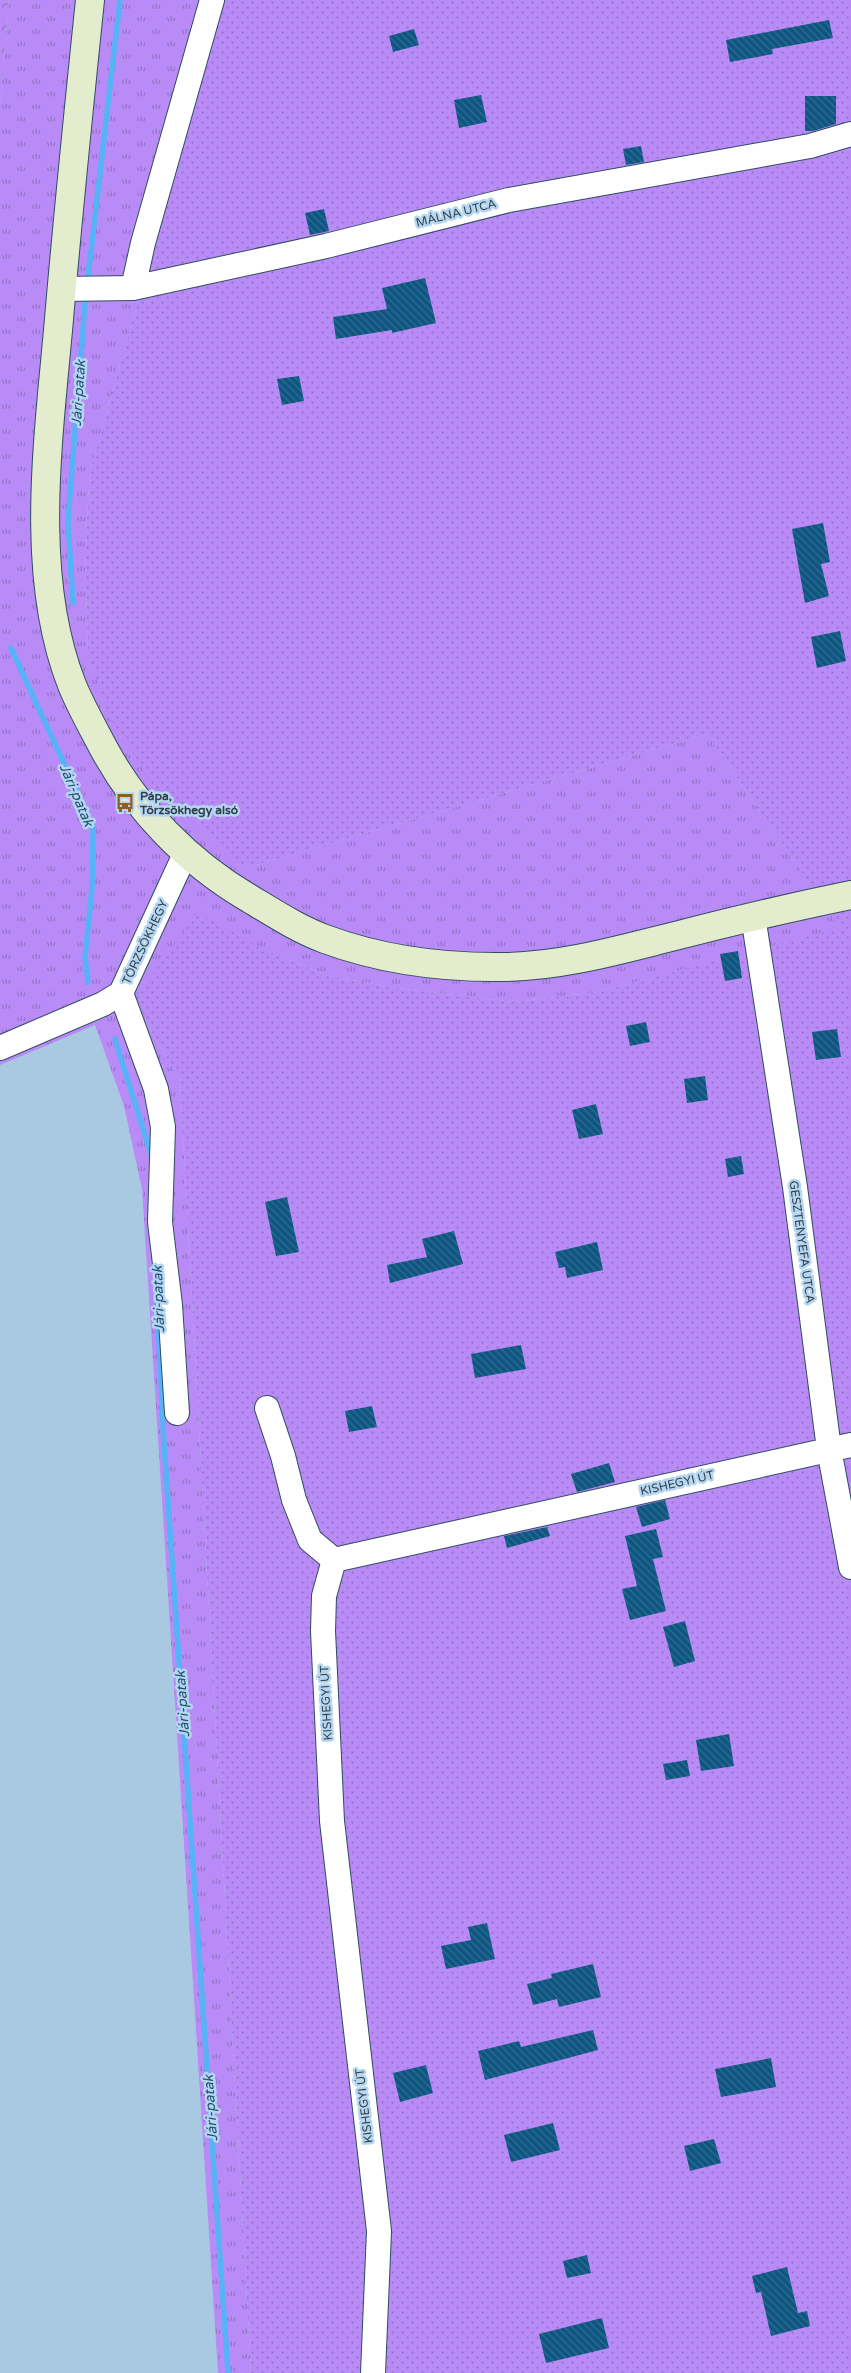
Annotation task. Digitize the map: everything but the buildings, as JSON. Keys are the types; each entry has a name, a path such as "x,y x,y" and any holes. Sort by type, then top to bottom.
{"main road":[{"path":"90,0 46,470 48,570 51,605 71,683 108,756 126,786 147,812 186,852 233,889 322,938 383,955 425,962 500,967 562,962 753,916 851,895"}],"street":[{"path":"133,288 143,243 212,0"},
{"name":"MÁLNA UTCA","path":"62,289 133,288 326,246 509,200 810,146 851,134"},
{"name":"TÖRZSÖKHEGY","path":"0,1048 103,1004 121,994 186,852"},
{"name":"GESZTENYEFA UTCA","path":"753,916 794,1187 840,1447 851,1568"},
{"path":"121,994 156,1089 163,1127 160,1222 170,1305 177,1413"},
{"path":"267,1408 283,1456 294,1500 310,1540 334,1560"},
{"name":"KISHEGYI ÚT","path":"373,2373 379,2231 331,1801 323,1631 324,1596 334,1560 840,1447"}],"green space":[{"path":"0,0 9,0 0,103"},
{"path":"9,0 223,0 90,471 85,551 88,653 245,868 707,734 841,929 597,992 515,1002 404,989 329,976 268,951 133,1000 180,1080 251,2373 218,2373 142,1189 124,1106 95,1025 0,1065 0,103"},
{"path":"223,0 851,0 851,2373 251,2373 180,1080 133,1000 198,913 268,951 329,976 404,989 515,1002 597,992 840,928 707,734 245,868 157,791 108,715 88,653 85,551 90,471"}],"waterway":[{"name":"Jári-patak","path":"88,277 120,0"},
{"name":"Jári-patak","path":"73,603 68,521 85,303"},
{"name":"Jári-patak","path":"11,648 93,827 92,889 85,957 88,982"},
{"name":"Jári-patak","path":"115,1039 153,1161"},
{"name":"Jári-patak","path":"156,1278 164,1443 228,2373"}],"place":[{"name":"Pápa, Törzsökhegy alsó","path":"125,803"}]}
